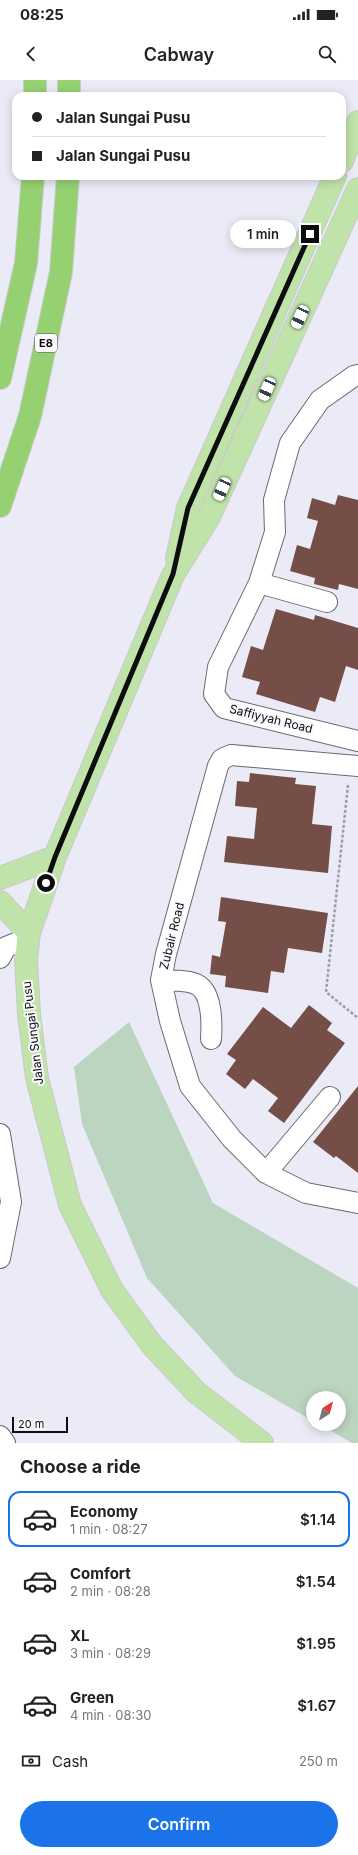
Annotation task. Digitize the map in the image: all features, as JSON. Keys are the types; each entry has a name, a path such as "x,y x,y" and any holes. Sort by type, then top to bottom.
{"highway":[{"path":"35,80 35,92"},
{"path":"69,80 69,92"},
{"path":"0,378 26,263 33,180"},
{"name":"E8","path":"0,506 30,416 62,272 68,180"}],"main road":[{"path":"346,153 356,133"},
{"name":"Jalan Sungai Pusu","path":"173,574 188,508 333,180"},
{"name":"Jalan Sungai Pusu","path":"262,1443 196,1392 152,1345 112,1290 70,1205 37,1078 29,1014 26,960 28,936 55,857 173,574 209,517 358,189"},
{"path":"0,878 55,857"},
{"path":"0,902 28,936"}],"street":[{"name":"Saffiyyah Road","path":"358,375 354,376 320,400 290,443 274,500 275,532 259,583 218,667 214,694 224,708 358,741"},
{"path":"259,583 327,602"},
{"name":"Zubair Road","path":"354,765 231,755 222,759 218,766 166,954 161,980 170,1021 190,1086 232,1139 266,1173 306,1193 358,1203"},
{"path":"0,958 6,947 28,936"},
{"path":"161,980 194,983 202,988 208,1000 212,1019 211,1039"},
{"path":"266,1173 330,1097"},
{"path":"0,1134 11,1202 0,1258"},
{"path":"0,1436 5,1443"}],"path":[{"path":"354,765 346,816 326,992 358,1018"}],"green space":[{"path":"129,1022 213,1203 358,1288 358,1443 352,1443 331,1431 346,1431 346,1391 306,1391 306,1417 235,1376 147,1278 82,1124 74,1067"}],"building":[{"path":"338,495 358,500 358,589 339,584 338,590 314,584 315,578 290,571 297,545 310,549 318,521 307,518 312,498 335,505"},
{"path":"276,609 314,620 315,615 358,628 358,670 346,666 335,702 320,697 315,712 256,694 260,682 242,677 251,646 263,650"},
{"path":"250,773 296,778 295,784 316,786 312,824 332,826 328,873 224,862 227,836 254,839 257,808 235,806 237,781 249,782"},
{"path":"221,897 328,913 322,953 288,948 284,973 271,971 268,993 225,987 226,976 210,974 212,955 220,957 226,922 218,921"},
{"path":"309,1005 332,1023 327,1030 345,1043 284,1123 268,1111 278,1098 253,1079 245,1089 226,1074 236,1060 227,1054 263,1007 291,1028"},
{"path":"358,1086 358,1173 336,1156 334,1158 313,1142"}],"route":[{"path":"46,883 55,857 173,574 188,508 310,234"}]}
